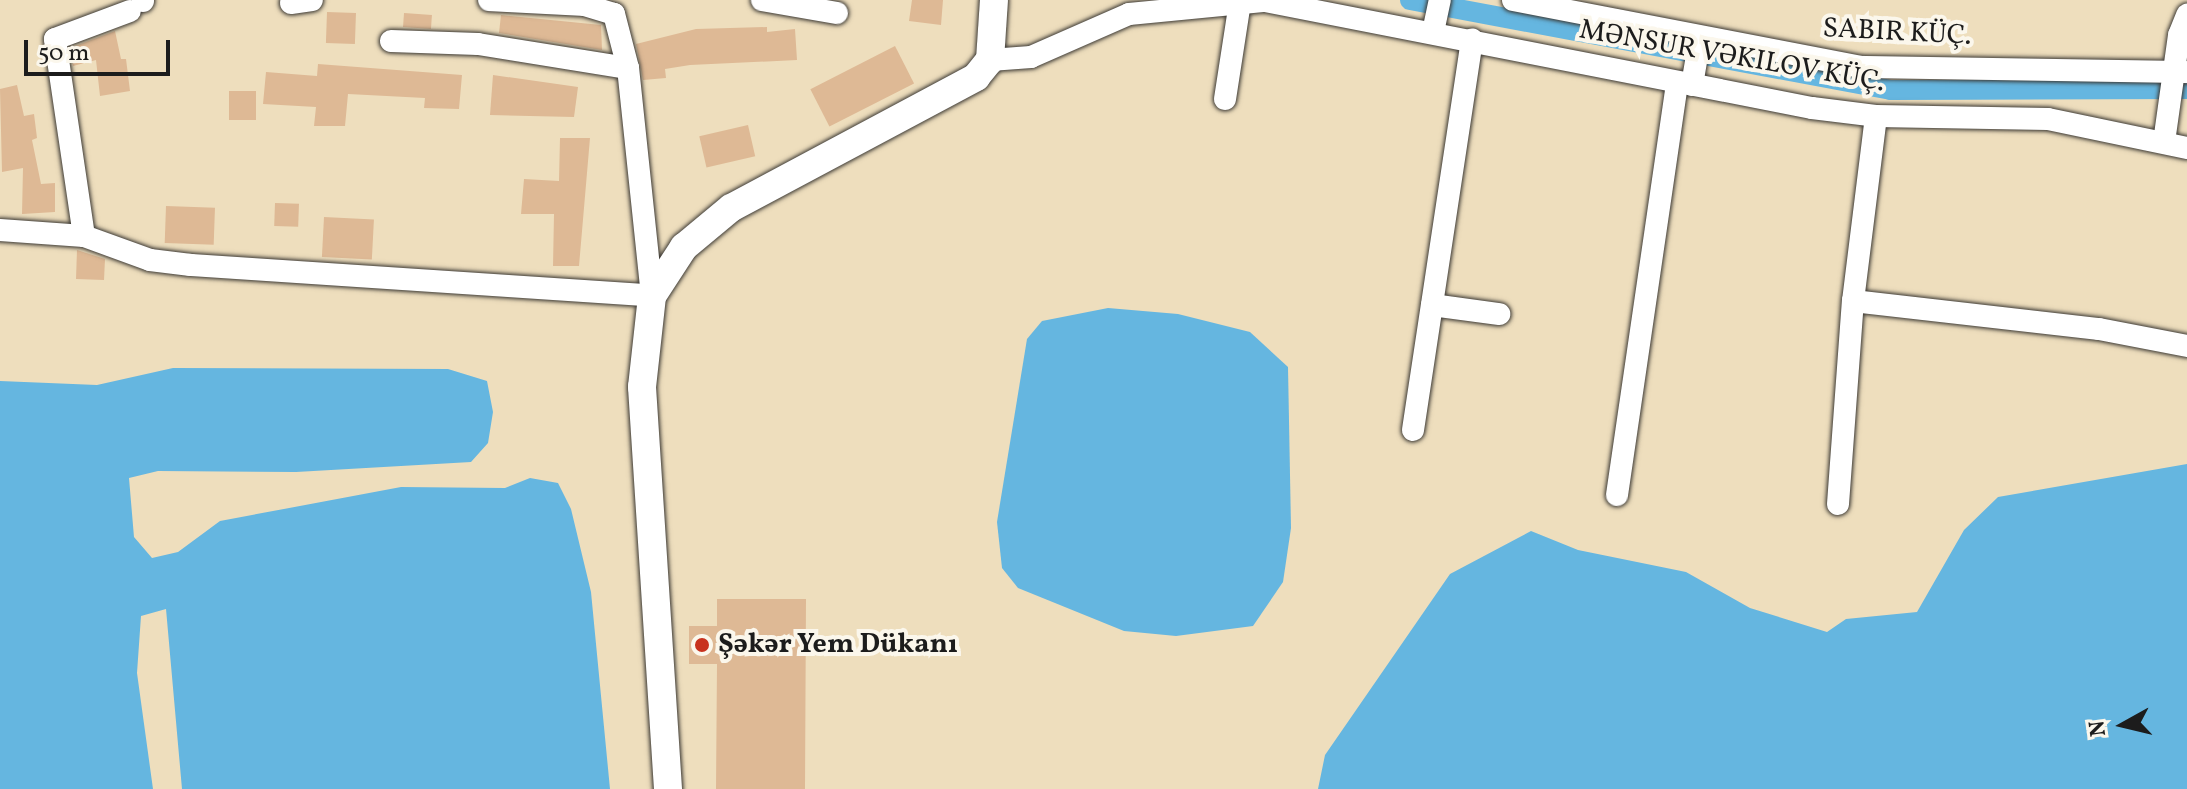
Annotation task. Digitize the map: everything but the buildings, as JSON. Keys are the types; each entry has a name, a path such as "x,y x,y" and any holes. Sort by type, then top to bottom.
{"street":[{"path":"489,0 621,7 652,296 642,387 668,789"},
{"path":"762,0 837,13"},
{"path":"652,296 684,247 731,208 957,91 990,60 994,0"},
{"path":"1433,32 1440,0"},
{"name":"SABIR KÜÇ.","path":"1513,0 1862,67 2180,71"},
{"path":"1225,99 1240,2"},
{"name":"MƏNSUR VƏKILOV KÜÇ.","path":"990,60 1031,57 1129,14 1240,2 1331,6 1433,32 1684,84 1876,116 2048,119 2187,148"},
{"path":"84,236 55,39 139,4"},
{"path":"2164,142 2170,101 2180,71 2187,15"},
{"path":"1617,495 1684,84 1700,38"},
{"path":"1413,430 1472,39"},
{"path":"391,41 478,44 628,68"},
{"path":"1838,504 1853,301 1876,116"},
{"path":"0,230 84,236 150,260 191,265 652,296"},
{"path":"1853,301 2099,329 2187,346"},
{"path":"1432,305 1499,314"}],"water":[{"path":"1108,308 1178,314 1250,332 1288,367 1291,528 1283,582 1253,626 1176,636 1124,631 1018,588 1002,568 997,522 1027,339 1042,321"},
{"path":"173,368 448,369 487,381 493,412 488,443 471,462 296,472 158,471 129,478 134,537 152,558 178,552 220,521 401,487 505,488 530,478 558,483 571,509 591,592 610,789 182,789 166,609 141,616 137,673 153,789 0,789 0,381 97,385"},
{"path":"2187,464 2187,789 1318,789 1325,755 1450,574 1531,531 1578,550 1686,572 1750,608 1827,632 1846,619 1917,612 1964,530 1998,497"}],"waterway":[{"path":"1410,0 1890,90 2187,89"}],"place":[{"name":"Şəkər Yem Dükanı","path":"702,645"}]}
